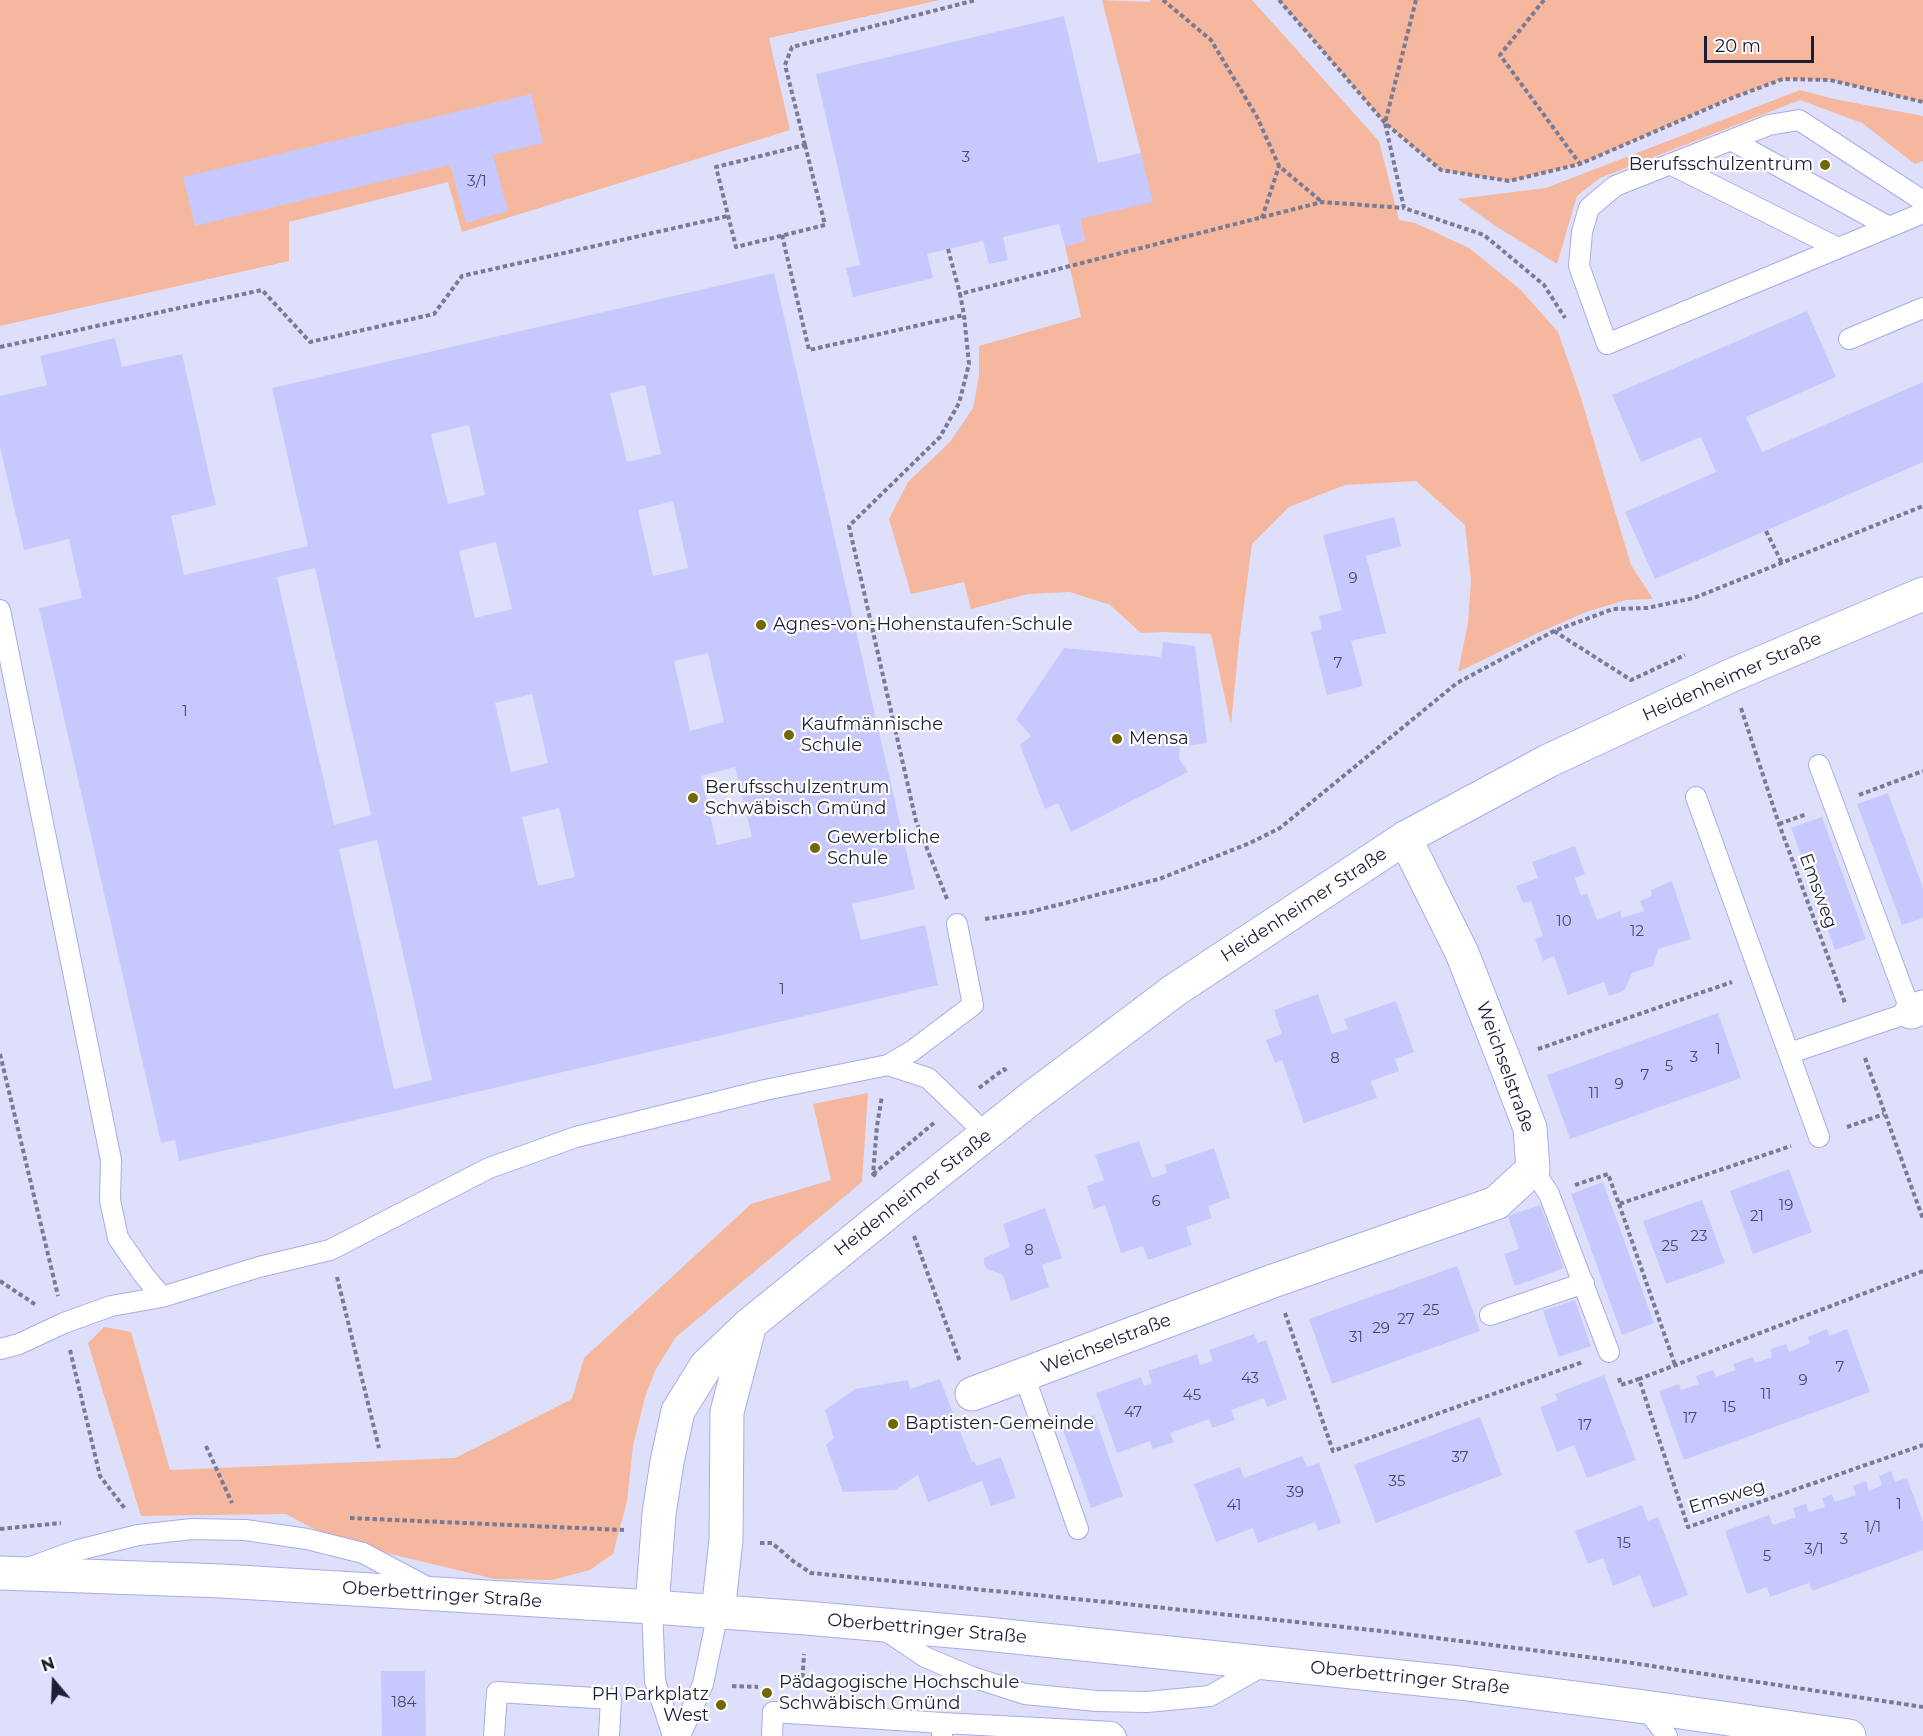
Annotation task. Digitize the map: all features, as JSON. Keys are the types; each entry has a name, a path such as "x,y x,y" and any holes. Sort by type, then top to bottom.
{"street":[{"name":"Heidenheimer Straße","path":"652,1607 656,1535 667,1462 678,1410 706,1366 750,1324 986,1134 1175,990 1405,838 1548,761 1730,676 1923,594"},
{"name":"Weichselstraße","path":"972,1394 1274,1281 1496,1203 1541,1182 1530,1128 1462,953 1405,838"},
{"path":"718,1612 726,1540 727,1412 750,1324"},
{"name":"Oberbettringer Straße","path":"6,1573 222,1581 652,1607 986,1634 1460,1683 1842,1735"}],"lane":[{"path":"1923,201 1799,120 1769,125 1615,186 1589,208 1582,232 1579,266 1607,344 1923,213"},
{"path":"1731,140 1889,227"},
{"path":"1670,164 1838,248"},
{"path":"1849,339 1923,308"},
{"path":"0,610 111,1161 110,1200 118,1238 142,1274 162,1297"},
{"path":"1790,1053 1917,1009 1819,765"},
{"path":"1696,797 1819,1137"},
{"path":"0,1349 19,1344 64,1323 111,1306 162,1297 260,1267 330,1250 489,1168 576,1137 765,1090 888,1065 912,1051 973,1005 957,924"},
{"path":"888,1065 928,1078 986,1134"},
{"path":"1541,1182 1584,1283 1610,1352"},
{"path":"1490,1316 1584,1283"},
{"path":"1024,1375 1078,1529"},
{"path":"6,1573 138,1534 192,1529 245,1530 307,1539 363,1553 442,1594"},
{"path":"652,1607 655,1682 674,1736"},
{"path":"680,1736 703,1684 718,1612"},
{"path":"878,1625 925,1657 972,1677 1025,1694 1097,1701 1147,1702 1210,1696 1268,1663"},
{"path":"494,1736 497,1692 611,1699 609,1736"},
{"path":"1645,1707 1667,1736"},
{"path":"772,1736 773,1712 856,1727 1112,1732 1116,1736"}],"path":[{"path":"805,145 716,167 736,247 825,225 805,145 785,65 792,47 976,0"},
{"path":"1163,0 1211,40 1257,117 1279,166 1322,202"},
{"path":"1279,0 1385,123 1441,170 1509,181 1580,164 1731,98 1783,79 1830,80 1923,102"},
{"path":"1404,208 1385,123 1416,0"},
{"path":"1544,0 1500,55 1580,164"},
{"path":"1262,218 1279,166"},
{"path":"960,294 1322,202 1404,208 1484,235 1544,285 1571,328 1607,344"},
{"path":"0,347 262,290 310,342 434,314 462,276 728,216"},
{"path":"782,235 809,350 964,315"},
{"path":"948,249 964,315 969,364 959,403 940,437 849,526 916,821 957,924 1030,912 1160,879 1250,843 1280,828 1457,683 1554,631 1613,609 1647,608 1694,598 1923,506"},
{"path":"1766,531 1782,563"},
{"path":"1554,631 1631,680 1693,651"},
{"name":"Emsweg","path":"1730,676 1779,824 1923,1218"},
{"path":"1504,1060 1758,973"},
{"path":"0,1054 100,1476 131,1516 138,1534"},
{"path":"888,1065 877,1126 873,1174 902,1201 972,1394"},
{"path":"1619,1204 1884,1114"},
{"path":"1541,1182 1608,1174 1676,1365"},
{"path":"330,1250 379,1448"},
{"path":"1274,1281 1333,1451 1610,1352 1621,1385 1923,1272"},
{"path":"0,1281 64,1323"},
{"name":"Emsweg","path":"1639,1379 1688,1527 1923,1445"},
{"path":"206,1446 245,1530"},
{"path":"350,1518 615,1528 656,1535"},
{"path":"0,1529 72,1522"},
{"path":"726,1540 772,1543 811,1573 1392,1632 1619,1661 1923,1707"}],"shaded area":[{"path":"0,0 940,0 769,38 790,130 462,232 448,182 289,222 289,261 0,326"},
{"path":"1102,0 1149,2 1151,0 1252,0 1379,141 1399,220 1415,223 1469,248 1521,290 1558,332 1581,398 1631,565 1653,599 1626,600 1586,612 1458,672 1468,623 1471,580 1465,525 1416,481 1345,485 1289,507 1252,544 1231,725 1211,634 1141,633 1110,605 1070,592 1028,594 971,609 964,582 911,594 889,519 908,482 950,442 973,408 979,376 979,346 1081,317 1065,246 1085,241 1080,219 1141,153"},
{"path":"1279,0 1923,0 1923,102 1830,80 1783,79 1731,98 1580,164 1509,181 1441,170 1385,123"},
{"path":"1800,90 1923,116 1923,161 1915,164 1862,123 1800,100 1600,178 1577,196 1557,264 1494,225 1458,199 1546,188"},
{"path":"868,1093 862,1182 676,1337 656,1369 645,1397 633,1446 627,1501 613,1554 590,1570 552,1580 495,1579 336,1541 286,1514 141,1516 88,1343 104,1327 131,1332 170,1470 455,1458 572,1399 584,1358 751,1204 831,1180 813,1104"}],"building":[{"path":"1064,16 1098,163 1141,153 1153,202 1080,219 1085,241 1065,246 1059,224 1003,237 1008,260 989,264 983,241 927,254 933,278 853,297 846,268 860,265 816,74"},
{"path":"531,94 543,143 493,155 508,211 466,223 450,165 195,226 183,177"},
{"path":"774,273 915,889 852,904 861,940 925,925 938,985 179,1161 175,1140 161,1143 39,608 82,598 69,539 24,550 0,447 0,396 47,385 40,356 115,338 122,367 182,354 216,505 171,516 184,575 308,546 272,388","holes":["645,385 661,454 627,462 610,393","469,425 485,495 448,504 431,434","673,501 688,568 653,576 638,510","496,542 512,609 475,618 459,551","315,568 371,815 334,825 277,577","708,653 724,722 690,731 674,661","532,694 548,763 511,772 495,703","735,767 752,837 717,845 701,776","559,808 575,877 538,886 522,817","377,840 432,1080 394,1089 339,849"]},
{"path":"1807,311 1836,377 1746,417 1762,452 1923,382 1923,462 1655,579 1625,512 1716,472 1701,437 1641,462 1612,395"},
{"path":"1394,517 1401,546 1366,556 1386,633 1351,641 1363,686 1327,695 1311,632 1322,629 1319,616 1342,610 1323,535"},
{"name":"Mensa","path":"1163,642 1195,646 1207,743 1180,747 1179,759 1188,772 1071,832 1058,803 1045,809 1020,745 1031,736 1016,719 1064,648 1161,657"},
{"path":"1888,793 1923,888 1923,918 1902,925 1857,804"},
{"path":"1822,817 1866,939 1835,950 1791,828"},
{"path":"1575,846 1585,874 1575,878 1581,896 1587,893 1597,920 1620,911 1622,918 1644,911 1640,901 1652,896 1651,890 1672,881 1691,939 1658,949 1653,966 1632,973 1624,991 1609,996 1604,982 1568,995 1554,956 1543,961 1535,939 1543,936 1531,901 1523,903 1516,886 1538,878 1532,862"},
{"path":"1318,994 1332,1034 1348,1029 1344,1019 1396,1001 1414,1052 1395,1059 1399,1071 1371,1081 1377,1098 1304,1123 1282,1060 1275,1063 1266,1040 1282,1034 1274,1010"},
{"path":"1718,1013 1741,1078 1570,1139 1547,1075"},
{"path":"1139,1141 1152,1178 1167,1173 1165,1165 1214,1148 1230,1198 1208,1206 1212,1218 1186,1227 1192,1245 1148,1260 1143,1246 1121,1253 1105,1205 1094,1209 1087,1186 1104,1180 1095,1155"},
{"path":"1789,1169 1812,1232 1753,1254 1730,1191"},
{"path":"1603,1182 1654,1323 1622,1335 1571,1194"},
{"path":"1702,1200 1725,1263 1666,1284 1643,1221"},
{"path":"1540,1205 1564,1268 1515,1286 1504,1254 1519,1249 1508,1216"},
{"path":"1045,1208 1062,1258 1042,1265 1049,1287 1011,1301 1003,1275 987,1269 984,1258 1010,1247 1003,1224"},
{"path":"1457,1266 1480,1331 1332,1384 1309,1319"},
{"path":"1575,1300 1591,1346 1559,1357 1543,1311"},
{"path":"1827,1329 1829,1336 1847,1329 1870,1392 1684,1460 1659,1391 1679,1384 1681,1390 1699,1384 1696,1376 1713,1370 1716,1377 1736,1370 1733,1364 1753,1357 1755,1363 1772,1357 1770,1349 1786,1344 1789,1352 1810,1343 1808,1337"},
{"path":"1254,1334 1258,1343 1266,1340 1287,1399 1267,1407 1264,1398 1231,1410 1235,1420 1212,1428 1209,1419 1170,1433 1174,1442 1153,1449 1150,1441 1117,1453 1096,1393 1141,1377 1144,1386 1152,1383 1148,1371 1197,1354 1200,1365 1213,1361 1209,1350"},
{"path":"1604,1375 1636,1460 1587,1478 1574,1445 1557,1452 1540,1407 1558,1400 1555,1394"},
{"name":"Baptisten-Gemeinde","path":"940,1379 972,1462 974,1461 977,1466 1001,1457 1016,1498 991,1506 982,1481 928,1502 918,1475 895,1490 843,1492 826,1445 834,1438 825,1410 855,1389 908,1380 910,1389"},
{"path":"1094,1415 1123,1496 1091,1508 1062,1427"},
{"path":"1480,1417 1502,1475 1376,1523 1354,1465"},
{"path":"1302,1456 1307,1467 1319,1463 1341,1523 1318,1531 1315,1522 1258,1543 1253,1528 1216,1542 1194,1484 1240,1467 1244,1478"},
{"path":"1891,1471 1895,1482 1907,1478 1923,1522 1923,1550 1812,1591 1809,1583 1770,1597 1767,1587 1747,1594 1725,1531 1769,1515 1773,1525 1796,1517 1793,1508 1806,1504 1809,1512 1825,1507 1822,1498 1832,1494 1835,1502 1856,1495 1853,1486 1866,1481 1869,1491 1882,1485 1879,1476"},
{"path":"1642,1505 1648,1521 1658,1517 1688,1595 1653,1608 1640,1575 1613,1586 1603,1558 1588,1564 1575,1531"},
{"path":"381,1671 425,1671 426,1736 382,1736"}],"place":[{"name":"Berufsschulzentrum","path":"1825,165"},
{"name":"Agnes-von-Hohenstaufen-Schule","path":"761,625"},
{"name":"Kaufmännische Schule","path":"789,735"},
{"name":"Mensa","path":"1117,739"},
{"name":"Berufsschulzentrum Schwäbisch Gmünd","path":"693,798"},
{"name":"Gewerbliche Schule","path":"815,848"},
{"name":"Baptisten-Gemeinde","path":"893,1424"},
{"name":"Pädagogische Hochschule Schwäbisch Gmünd","path":"767,1693"},
{"name":"PH Parkplatz West","path":"721,1705"}]}
